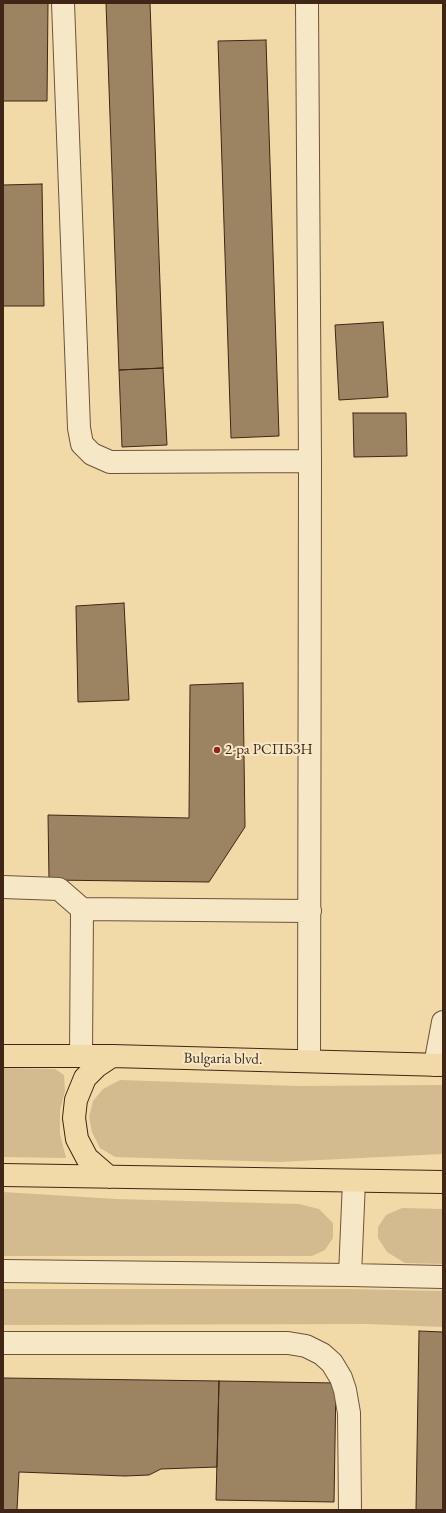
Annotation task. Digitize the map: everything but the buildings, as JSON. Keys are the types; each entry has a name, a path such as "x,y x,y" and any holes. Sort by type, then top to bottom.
{"highway":[{"name":"Bulgaria blvd.","path":"3,1056 112,1056 439,1065"},
{"path":"109,1177 87,1158 77,1139 74,1118 76,1100 85,1078 97,1066 112,1056"},
{"path":"3,1174 443,1182"}],"street":[{"path":"63,3 79,428 82,444 92,454 110,462 310,461"},
{"path":"307,3 310,461 309,1061"},
{"path":"3,887 59,889 82,909 310,910"},
{"path":"81,1056 82,909"},
{"path":"439,1065 443,1022"},
{"path":"350,1274 354,1181"},
{"path":"3,1271 350,1274 443,1277"},
{"path":"3,1343 288,1343 306,1346 322,1354 332,1363 341,1378 345,1390 349,1413 350,1510"}],"shaded area":[{"path":"3,1068 55,1069 64,1075 65,1091 60,1110 60,1134 66,1158 3,1157"},
{"path":"120,1080 298,1086 443,1085 443,1154 279,1162 115,1157 100,1148 92,1132 89,1117 93,1101 103,1089"},
{"path":"3,1192 116,1199 299,1204 319,1209 333,1223 333,1238 325,1250 312,1256 3,1256"},
{"path":"402,1208 443,1209 443,1264 405,1263 387,1252 378,1238 378,1227 386,1215"},
{"path":"3,1289 347,1289 443,1291 443,1327 368,1324 3,1325"}],"place":[{"name":"2-ра РСПБЗН","path":"217,750"}]}
